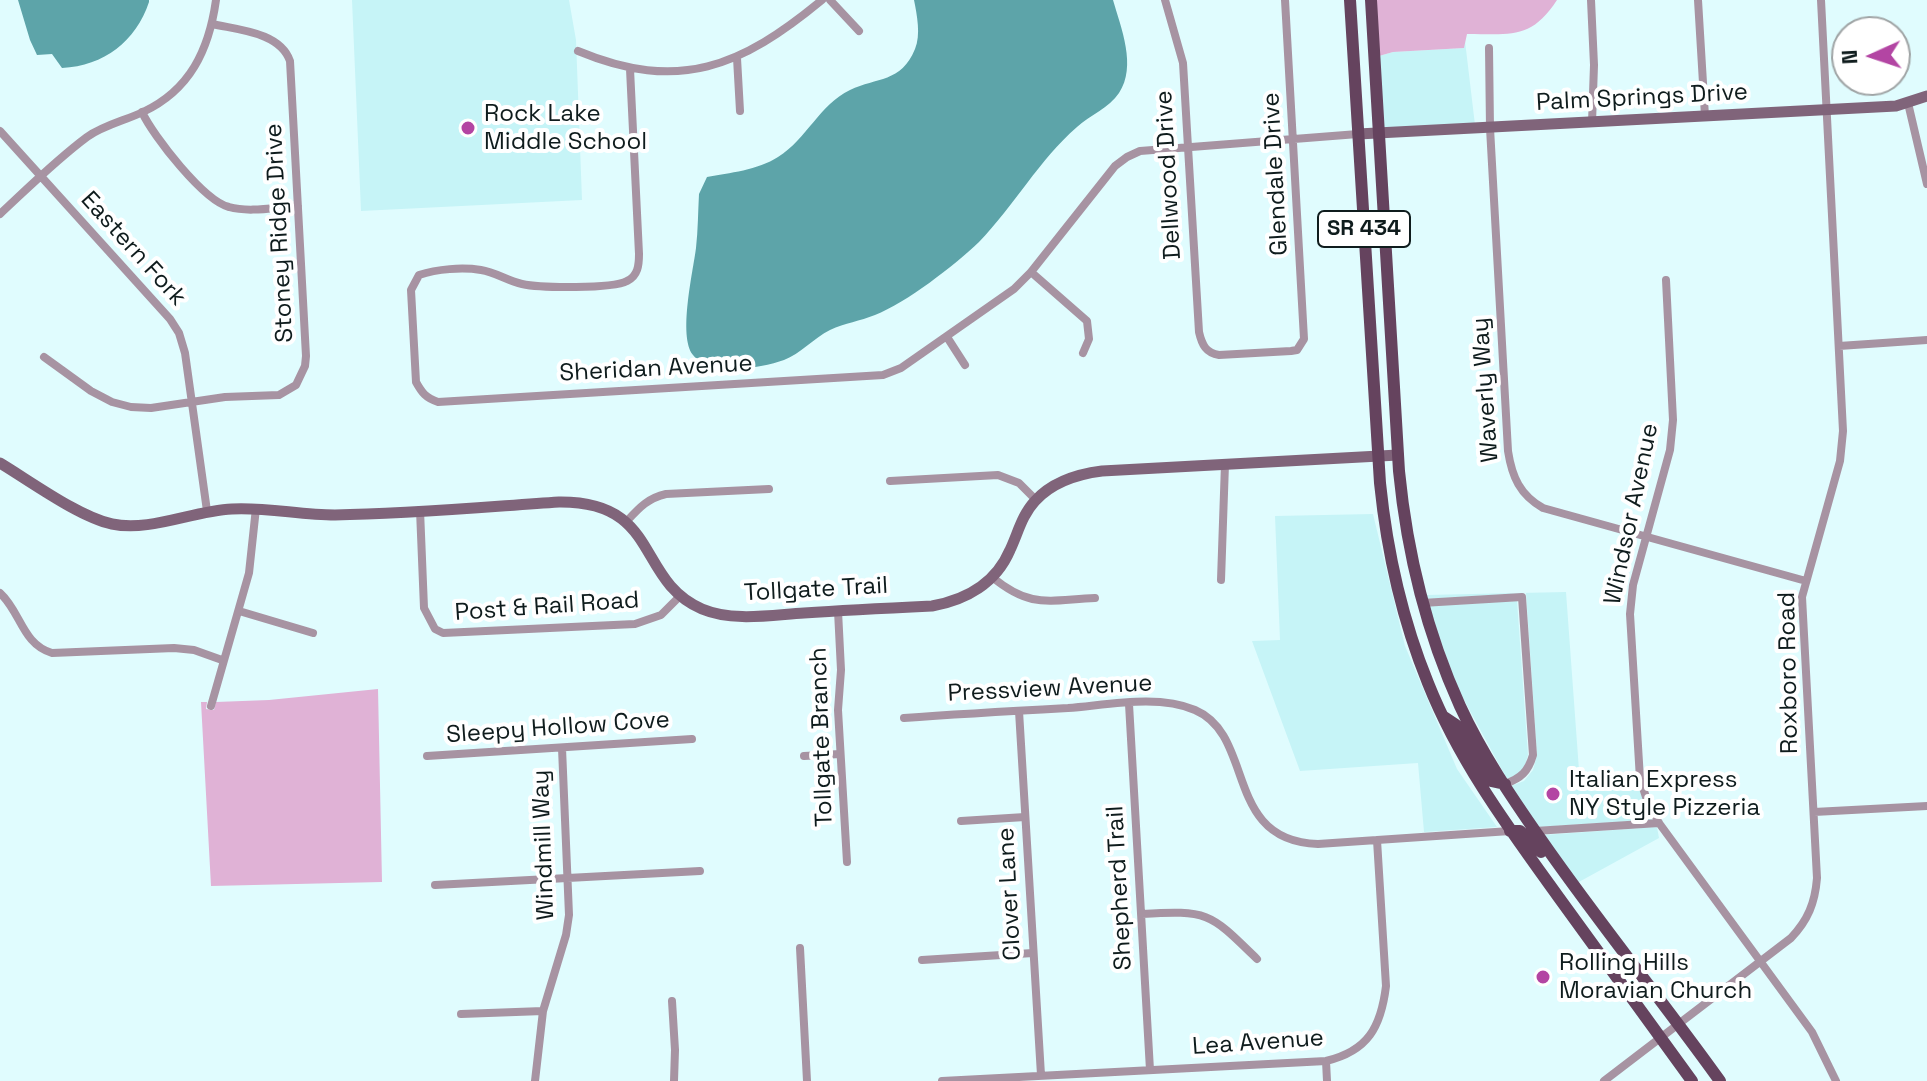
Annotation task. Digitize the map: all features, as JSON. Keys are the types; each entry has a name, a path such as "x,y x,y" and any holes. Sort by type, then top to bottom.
{"main road":[{"name":"SR 434","path":"1350,0 1378,457 1386,533 1399,595 1417,656 1442,715 1473,775 1510,831 1692,1081"},
{"name":"SR 434","path":"1371,0 1398,455 1407,535 1422,603 1461,707 1505,784 1571,882 1720,1081"},
{"path":"1442,715 1456,725 1485,776 1491,781 1505,784"},
{"path":"1510,831 1520,831 1534,842 1556,872 1571,882"}],"street":[{"path":"0,214 88,137 106,126 142,112 172,93 187,79 206,47 216,0"},
{"path":"578,51 630,69 660,73 708,67 737,58 822,0"},
{"path":"830,0 859,31"},
{"name":"Dellwood Drive","path":"1165,0 1183,63 1199,332 1205,348"},
{"name":"Glendale Drive","path":"1205,348 1219,355 1291,351 1302,345 1305,328 1285,0"},
{"path":"1591,0 1594,65 1592,123"},
{"path":"1698,0 1705,116"},
{"name":"Roxboro Road","path":"1604,1081 1762,962 1801,928 1815,901 1817,878 1802,609 1806,581 1842,447 1821,0"},
{"name":"Stoney Ridge Drive","path":"192,402 279,395 296,385 302,375 306,356 292,71 288,54 266,37 212,24"},
{"name":"Waverly Way","path":"1489,48 1490,128 1509,455 1520,489 1529,500 1543,508 1806,581"},
{"path":"737,58 740,111"},
{"name":"Sheridan Avenue","path":"630,69 639,254 635,275 620,283 551,288 519,284 483,270 431,271 419,275 411,290 416,382 422,394 438,402 883,375 901,368 1014,289 1115,166 1127,157 1140,151 1188,146 1358,134"},
{"name":"Palm Springs Drive","path":"1358,134 1828,110 1908,103 1927,96"},
{"path":"1908,103 1926,179"},
{"path":"142,112 155,136 209,196 221,204 244,209 298,206"},
{"name":"Eastern Fork","path":"0,131 170,319 185,353 207,511"},
{"path":"1031,272 1087,321 1089,339 1083,353"},
{"name":"Windsor Avenue","path":"1666,280 1673,420 1670,450 1631,599 1640,779 1659,823 1812,1032 1836,1081"},
{"path":"947,337 965,365"},
{"path":"1839,346 1927,340"},
{"path":"44,357 91,391 112,402 151,408 192,402"},
{"name":"Tollgate Trail","path":"680,596 704,609 737,616 945,604 978,589 992,577 1009,554 1018,529 1036,500 1068,478 1091,472 1398,455"},
{"path":"0,463 107,523 137,526 207,511 256,508 332,515 570,502 595,506 627,521 637,531 668,583 680,596"},
{"path":"1221,580 1225,464"},
{"path":"890,481 998,475 1019,483 1036,500"},
{"path":"627,521 643,504 666,494 769,489"},
{"path":"211,706 249,573 256,508"},
{"name":"Post & Rail Road","path":"420,510 424,608 435,629 443,633 635,624 661,615 680,596"},
{"path":"992,577 1010,592 1030,600 1095,598"},
{"path":"0,593 8,600 31,643 52,653 174,648 194,650 222,660"},
{"path":"1422,603 1522,597 1533,755 1529,768 1520,778 1505,784"},
{"path":"239,611 313,633"},
{"name":"Tollgate Branch","path":"838,611 841,670 838,710 847,862"},
{"name":"Pressview Avenue","path":"904,718 1129,704 1179,704 1206,716 1229,747 1255,810 1279,834 1303,843 1510,831"},
{"name":"Shepherd Trail","path":"1129,704 1150,1070"},
{"name":"Clover Lane","path":"1019,711 1041,1075"},
{"name":"Sleepy Hollow Cove","path":"427,756 692,739"},
{"name":"Windmill Way","path":"535,1081 543,1011 566,935 568,878 562,748"},
{"path":"804,756 840,754"},
{"path":"1814,812 1927,806"},
{"path":"961,821 1025,817"},
{"path":"1535,831 1659,823"},
{"name":"Lea Avenue","path":"942,1081 1326,1061 1349,1053 1377,1026 1386,986 1377,840"},
{"path":"435,885 700,871"},
{"path":"1142,914 1183,912 1207,917 1219,923 1257,959"},
{"path":"800,948 807,1081"},
{"path":"922,960 1033,953"},
{"path":"672,1001 674,1081"},
{"path":"461,1014 543,1011"},
{"path":"1326,1061 1327,1081"}],"shaded area":[{"path":"18,0 149,2 136,28 116,49 91,62 62,68 52,54 37,55"},
{"name":"Rock Lake Middle School","path":"352,0 569,0 576,40 582,200 361,211"},
{"path":"914,0 1113,0 1126,47 1124,82 1110,103 1063,140 979,242 915,293 875,315 830,330 784,360 736,369 700,362 689,346 687,319 699,194 707,177 762,165 778,157 839,96 903,68 918,38"},
{"path":"1375,0 1557,0 1538,22 1518,32 1467,34 1464,48 1393,52 1379,56"},
{"path":"1465,41 1475,125 1383,128 1379,56 1393,52 1464,48"},
{"path":"1373,514 1405,646 1457,769 1497,827 1424,832 1418,763 1300,771 1252,641 1280,640 1275,516"},
{"path":"1566,592 1580,784 1637,784 1652,820 1538,827 1511,786 1524,781 1533,770 1537,755 1526,593 1426,599 1425,595"},
{"path":"1517,601 1528,755 1525,766 1517,775 1507,779 1458,689 1428,606"},
{"path":"378,689 382,882 211,886 201,702 207,702 206,709 214,710 216,702"},
{"path":"1657,827 1659,838 1577,883 1543,835"}],"place":[{"name":"Rock Lake Middle School","path":"468,128"},
{"name":"Italian Express NY Style Pizzeria","path":"1553,794"},
{"name":"Rolling Hills Moravian Church","path":"1543,977"}]}
